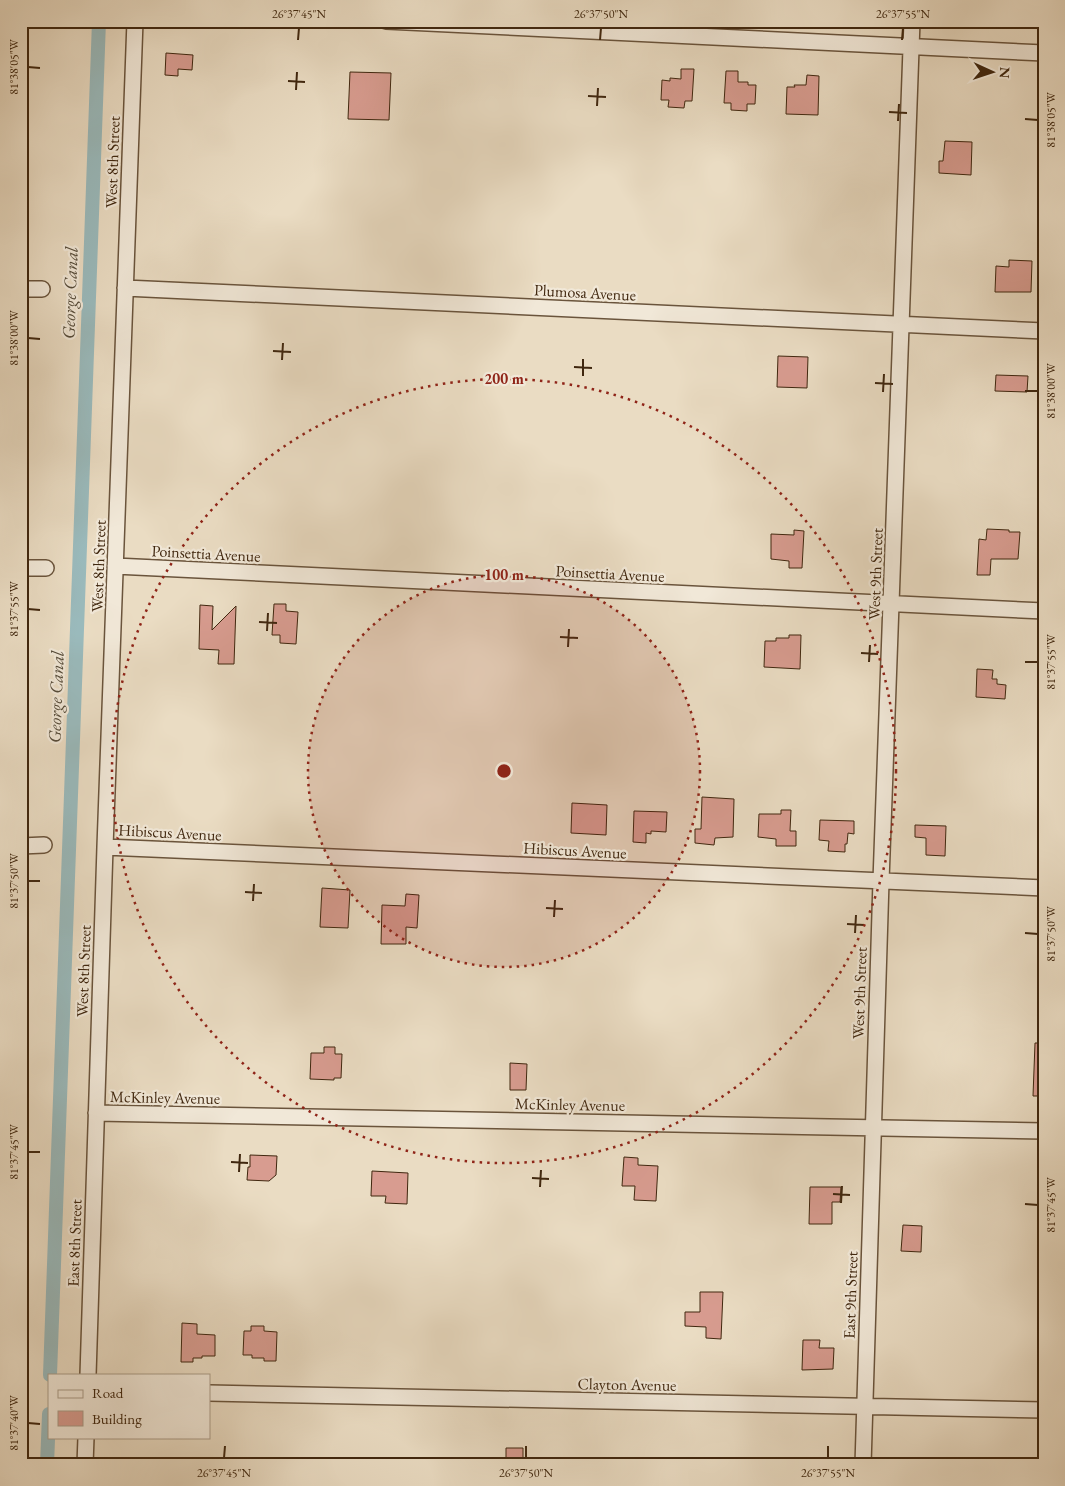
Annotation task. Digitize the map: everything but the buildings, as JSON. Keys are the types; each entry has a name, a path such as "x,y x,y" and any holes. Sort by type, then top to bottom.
{"street":[{"name":"West 8th Street","path":"96,1113 135,21"},
{"path":"386,21 1044,53"},
{"name":"West 9th Street","path":"872,1127 912,21"},
{"name":"Plumosa Avenue","path":"125,288 1044,331"},
{"path":"21,289 42,289"},
{"name":"Poinsettia Avenue","path":"115,566 1044,611"},
{"path":"21,568 46,568"},
{"path":"21,846 44,845"},
{"name":"Hibiscus Avenue","path":"104,847 1044,888"},
{"name":"McKinley Avenue","path":"96,1113 1044,1131"},
{"name":"East 8th Street","path":"88,1374 96,1113"},
{"name":"East 9th Street","path":"863,1465 872,1127"},
{"name":"Clayton Avenue","path":"210,1393 1044,1410"},
{"path":"85,1465 86,1438"}],"waterway":[{"name":"George Canal","path":"50,1374 99,21"},
{"name":"George Canal","path":"47,1465 48,1438"}]}
